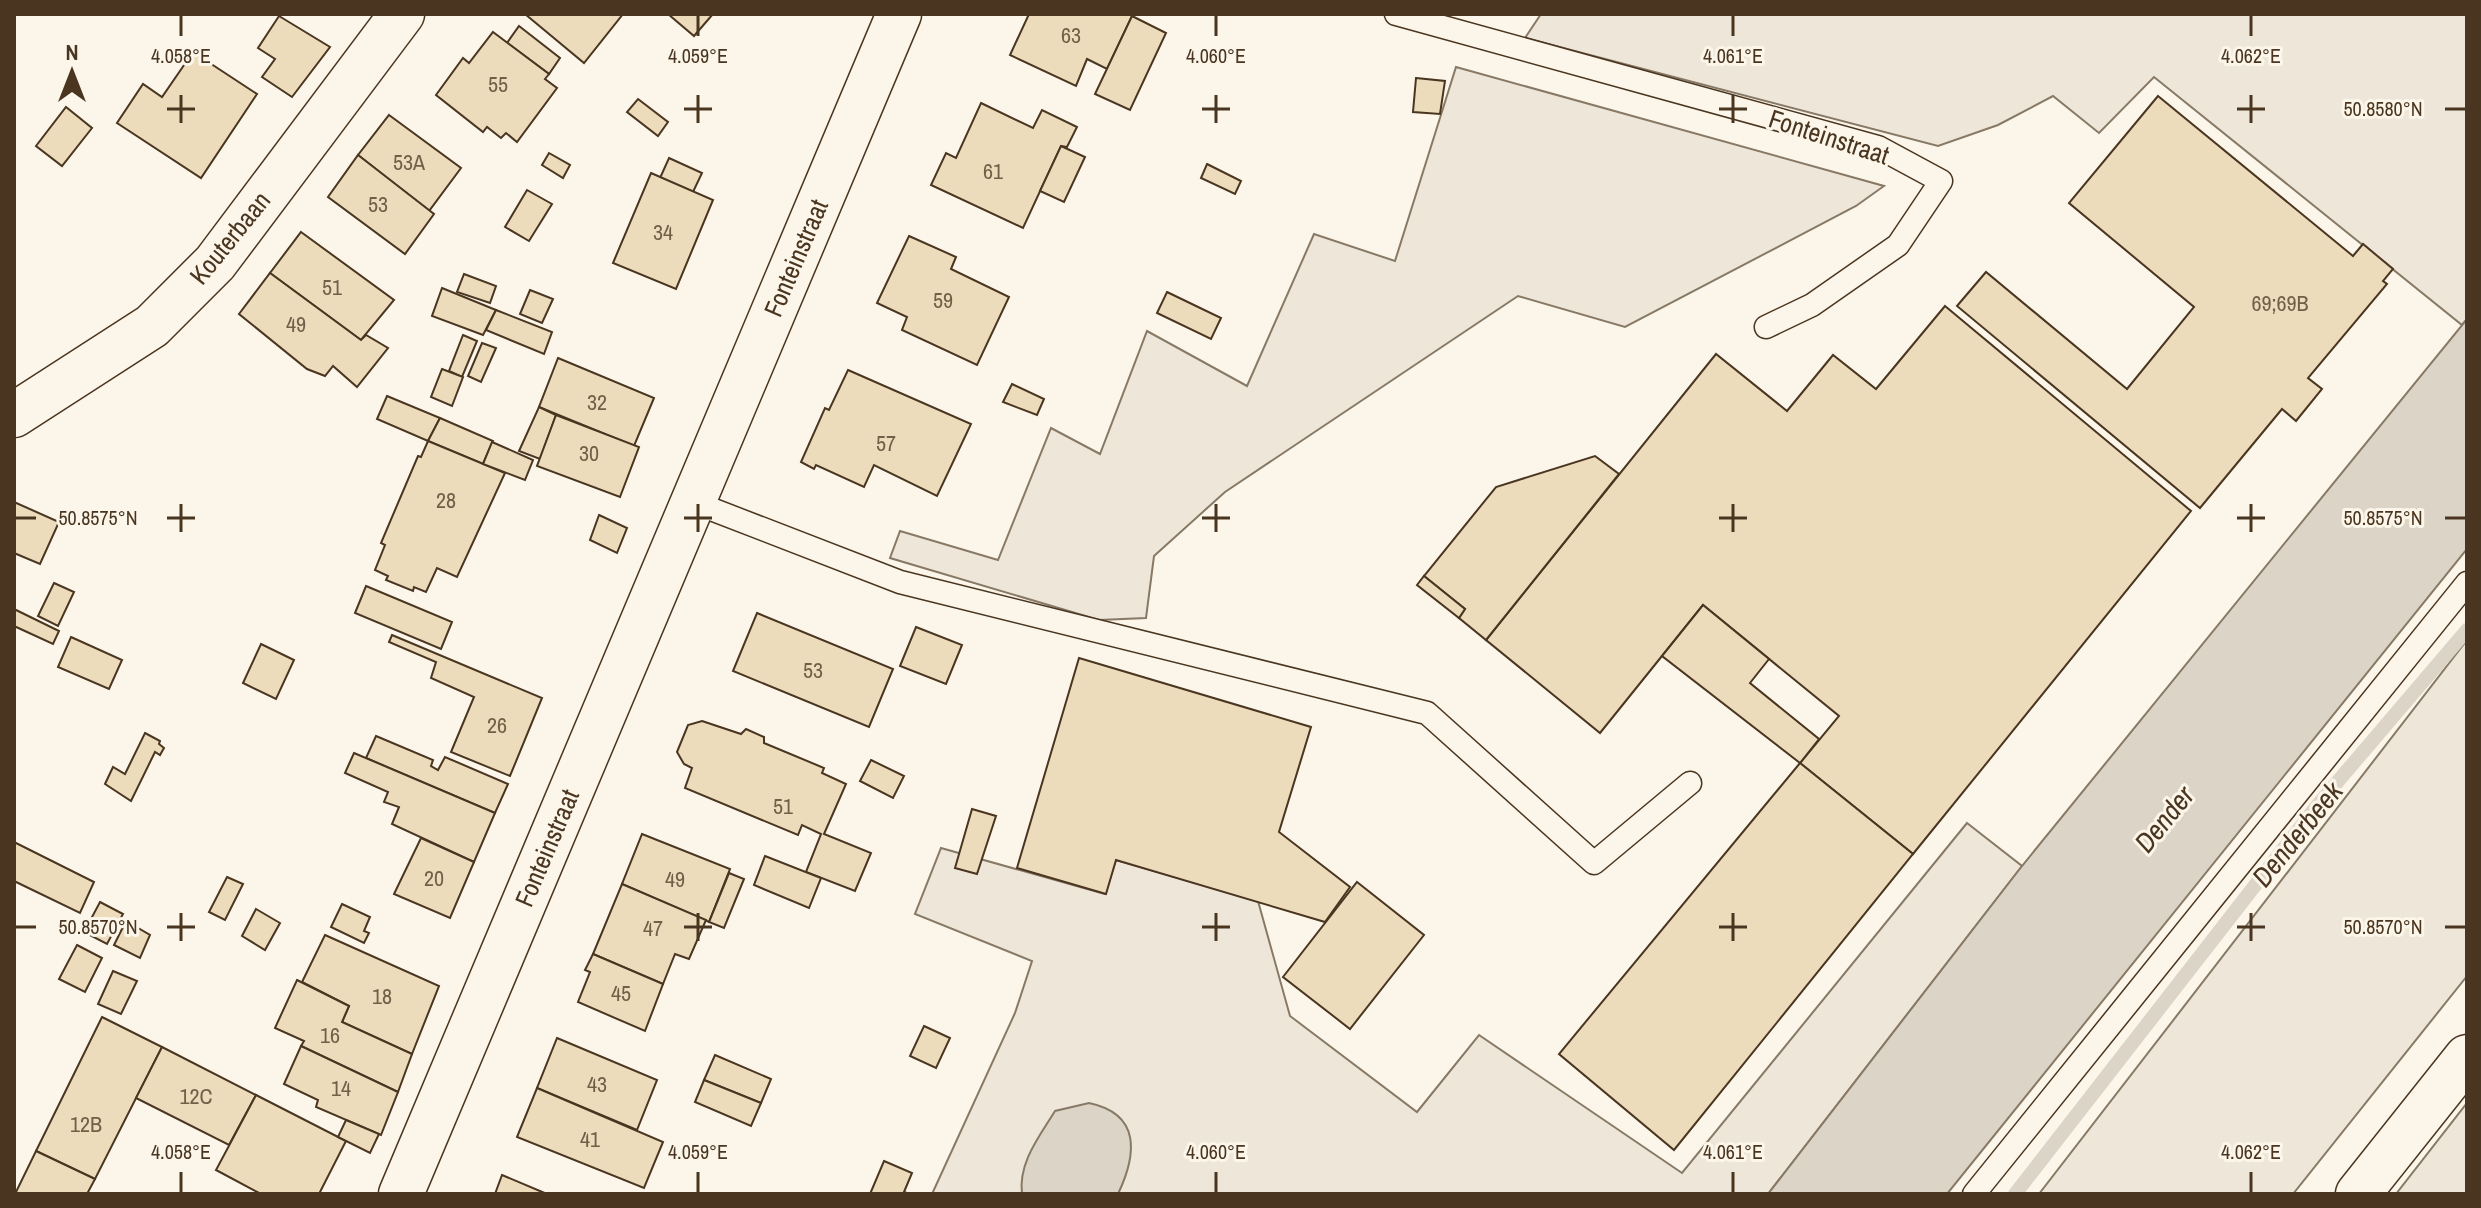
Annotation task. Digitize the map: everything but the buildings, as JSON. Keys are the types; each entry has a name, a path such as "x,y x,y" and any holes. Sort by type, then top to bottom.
{"street":[{"name":"Kouterbaan","path":"14,415 152,326 215,263 402,14"},
{"name":"Fonteinstraat","path":"401,1194 899,14"},
{"path":"2358,1194 2467,1057"}],"lane":[{"name":"Fonteinstraat","path":"1396,14 1878,147 1941,181 1898,245 1812,305 1766,327"},
{"path":"693,502 900,582 1427,713 1594,863 1690,783"},
{"path":"1974,1194 2467,583"}],"shaded area":[{"path":"1541,14 2467,14 2467,319 2462,325 2154,77 2099,133 2053,96 1998,125 1938,146 1525,38"},
{"path":"1456,67 1884,186 1856,206 1625,327 1518,296 1225,492 1154,556 1146,618 1099,620 890,558 900,531 998,560 1051,428 1100,454 1147,331 1247,386 1314,234 1395,261"},
{"path":"2467,640 2467,976 2293,1194 2039,1194"},
{"path":"1967,823 2022,866 1768,1194 932,1194 1015,1013 1032,961 915,914 941,848 1105,894 1116,860 1258,901 1290,1016 1417,1112 1479,1035 1682,1173"},
{"path":"2467,1103 2467,1194 2396,1194"}],"water":[{"name":"Dender","path":"2467,319 2467,549 1947,1194 1768,1194 2022,866"},
{"path":"1089,1103 1118,1116 1130,1138 1129,1164 1118,1194 1022,1194 1026,1161 1055,1111"}],"waterway":[{"name":"Denderbeek","path":"2015,1194 2316,807 2467,630"}]}
